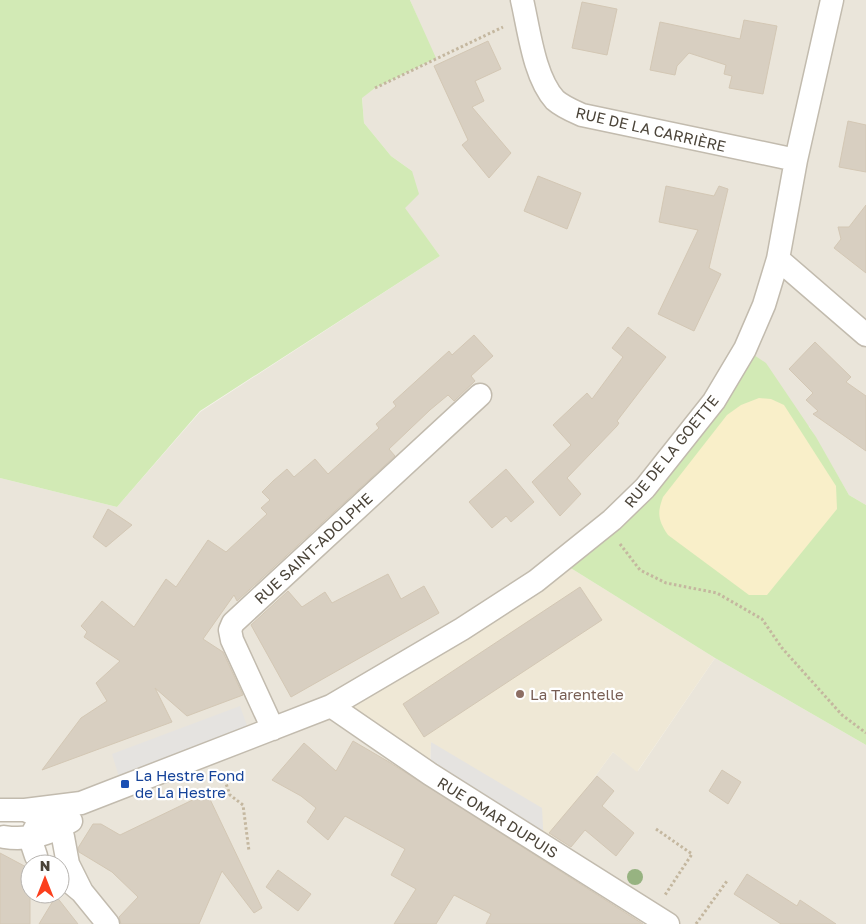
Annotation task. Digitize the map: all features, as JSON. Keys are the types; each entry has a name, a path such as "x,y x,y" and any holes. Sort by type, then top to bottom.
{"street":[{"name":"RUE DE LA GOETTE","path":"331,706 462,629 536,581 612,520 645,488 714,402 745,349 764,305 778,259 796,160 832,0"},
{"name":"RUE DE LA CARRIÈRE","path":"524,8 541,80 555,100 568,109 582,115 796,160"},
{"path":"778,259 866,335"},
{"name":"RUE SAINT-ADOLPHE","path":"273,729 232,640 230,630 233,622 480,395"},
{"path":"2,836 38,853 48,825 96,796 331,706"},
{"name":"RUE OMAR DUPUIS","path":"331,706 430,774 660,919"},
{"path":"0,810 48,825 82,892"},
{"path":"48,825 72,811"},
{"path":"70,882 82,892 108,924"}],"path":[{"path":"375,88 524,8"},
{"path":"612,520 616,538 625,554 640,570 666,583 717,593 750,611 762,620 782,648 842,715 866,733"},
{"path":"218,750 227,790 230,795 243,805 249,851"},
{"path":"656,829 692,854 660,919"},
{"path":"696,924 728,880"}],"shaded area":[{"path":"410,0 866,0 866,505 849,495 809,426 612,520 331,706 544,846 613,752 638,771 715,658 866,745 866,924 0,924 0,835 31,854 20,854 20,904 70,904 70,882 81,891 70,861 70,854 67,854 66,850 80,816 95,797 0,810 0,478 117,507 200,412 440,256 404,208 412,171 391,156 364,123 362,97 375,88 435,58"},
{"name":"La Tarentelle","path":"561,562 715,658 637,772 613,752 544,846 431,742 430,774 331,706"},
{"path":"240,706 251,737 122,787 112,754"},
{"path":"431,742 542,808 544,846 430,774"}],"green space":[{"path":"0,0 410,0 436,58 375,88 362,98 364,123 391,156 412,171 419,194 405,208 440,256 200,411 117,507 0,478"},
{"path":"745,349 766,363 816,437 849,495 866,505 866,745 715,658 561,562 612,520"}],"sand":[{"path":"759,398 771,399 784,405 836,486 837,509 767,595 749,595 668,535 660,521 659,512 663,497 727,415 741,405"}],"building":[{"path":"582,2 617,9 607,55 572,48"},
{"path":"744,20 777,26 763,94 729,88 732,76 724,74 726,65 689,53 677,66 675,75 650,70 660,22 740,39"},
{"path":"488,41 501,69 475,81 484,101 472,107 511,153 489,178 462,145 468,140 434,66"},
{"path":"848,121 866,125 866,172 839,167"},
{"path":"538,176 581,193 567,229 524,211"},
{"path":"666,186 714,196 719,186 728,189 709,268 721,274 694,331 658,314 698,230 659,222"},
{"path":"866,205 866,273 834,248 841,239 838,227 849,227"},
{"path":"628,327 666,357 617,421 619,423 617,426 567,478 581,494 560,516 532,482 571,445 553,425 587,393 592,399 623,357 612,348"},
{"path":"474,335 493,356 471,376 475,381 454,401 448,395 430,410 389,449 395,456 237,601 234,595 203,639 223,652 243,695 187,716 155,688 172,722 42,770 81,718 107,701 96,683 120,661 84,637 87,632 81,626 102,601 134,627 166,579 176,587 208,540 226,552 267,514 261,508 270,500 262,492 273,481 287,469 294,477 315,459 328,474 379,428 376,424 396,406 393,402 449,351 452,355"},
{"path":"815,342 851,377 846,382 866,396 866,451 813,414 818,411 806,400 813,393 789,369"},
{"path":"506,469 534,502 511,522 506,516 492,528 469,502"},
{"path":"108,509 132,525 106,547 93,537"},
{"path":"388,574 401,599 424,586 439,613 291,697 251,625 288,591 302,607 325,592 332,603"},
{"path":"580,587 602,620 424,737 403,704"},
{"path":"353,741 643,924 486,924 491,914 454,895 436,924 394,924 416,889 391,875 405,849 345,816 328,840 307,822 316,808 301,796 272,780 304,743 336,771"},
{"path":"722,770 741,782 728,804 709,791"},
{"path":"597,776 614,791 602,806 634,833 616,856 585,830 571,847 549,833"},
{"path":"207,793 262,908 254,913 222,871 199,924 121,924 119,917 138,897 112,872 79,852 78,848 93,824 101,824 120,835"},
{"path":"0,853 20,864 20,904 30,904 30,924 0,924"},
{"path":"278,870 311,894 298,911 266,887"},
{"path":"747,874 797,906 800,900 836,924 781,924 734,894"},
{"path":"51,904 62,904 78,924 39,924"}],"place":[{"name":"La Tarentelle","path":"520,694"},
{"name":"La Hestre Fond de La Hestre","path":"125,784"}]}
